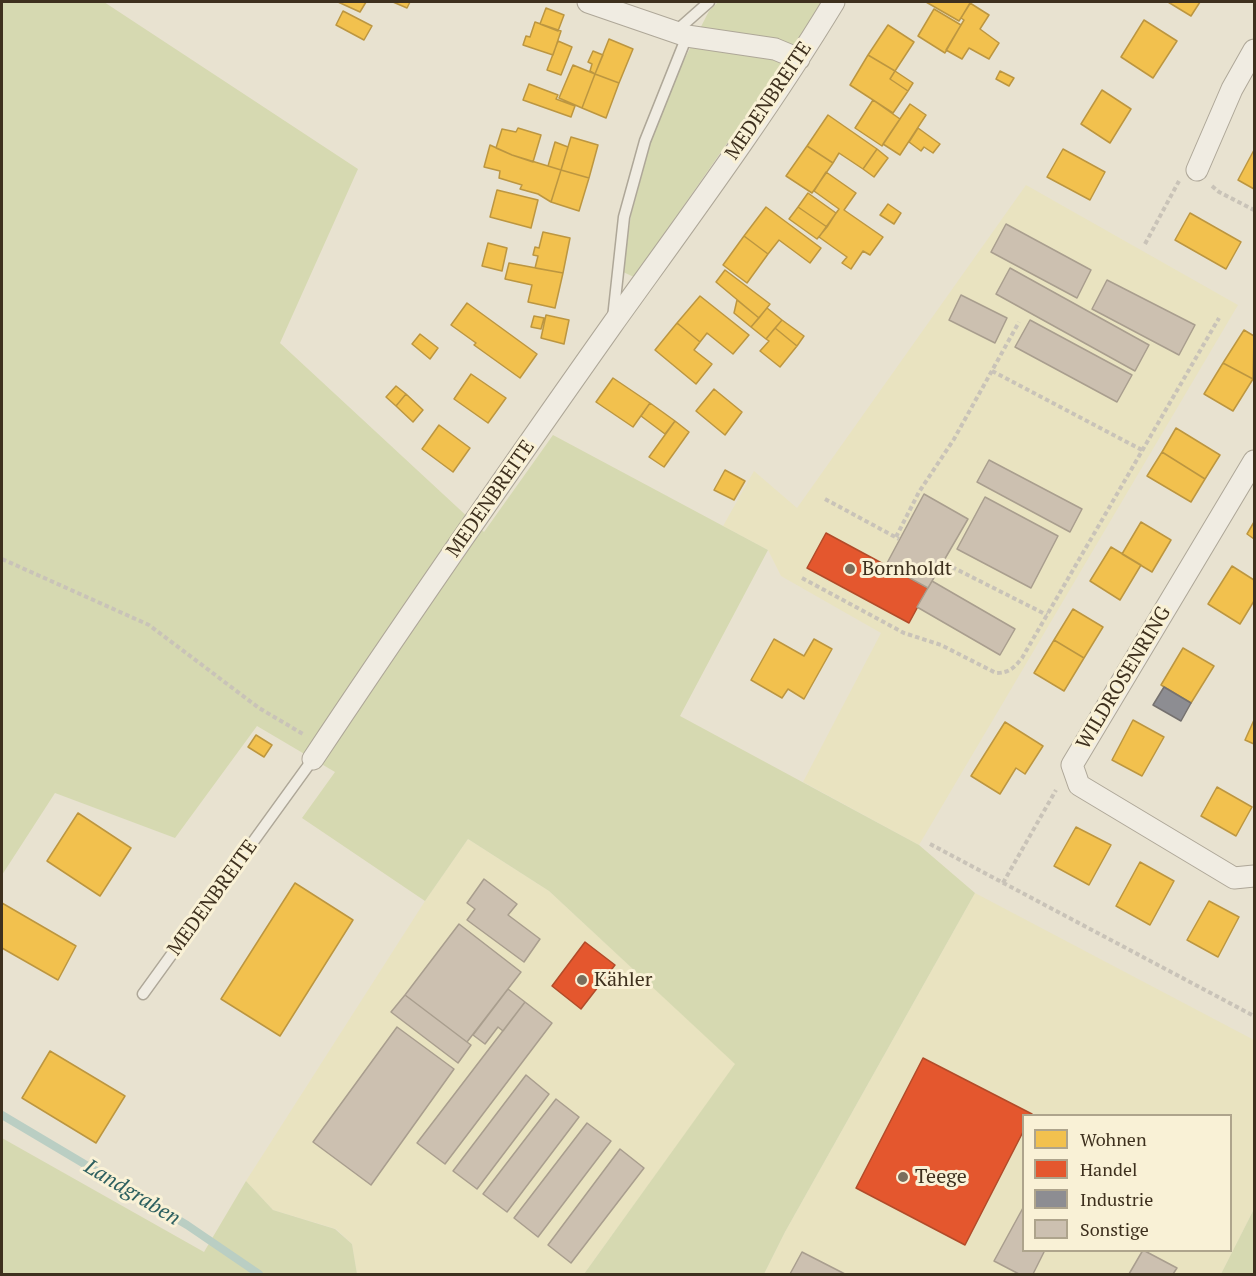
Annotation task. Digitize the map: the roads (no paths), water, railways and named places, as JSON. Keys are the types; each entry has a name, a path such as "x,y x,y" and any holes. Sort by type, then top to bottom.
{"street":[{"path":"588,2 681,34 775,49 799,59"},
{"name":"MEDENBREITE","path":"318,752 494,494 799,59 834,2"},
{"path":"1197,170 1232,89 1254,50"},
{"name":"WILDROSENRING","path":"1254,461 1072,765 1079,785 1234,878 1254,876"}],"lane":[{"path":"612,326 624,217 645,141 681,34 709,2"},
{"name":"MEDENBREITE","path":"143,994 318,752"}],"waterway":[{"name":"Landgraben","path":"2,1115 187,1225 259,1274"}],"place":[{"name":"Bornholdt","path":"850,569"},
{"name":"Kähler","path":"582,980"},
{"name":"Teege","path":"903,1177"}]}
